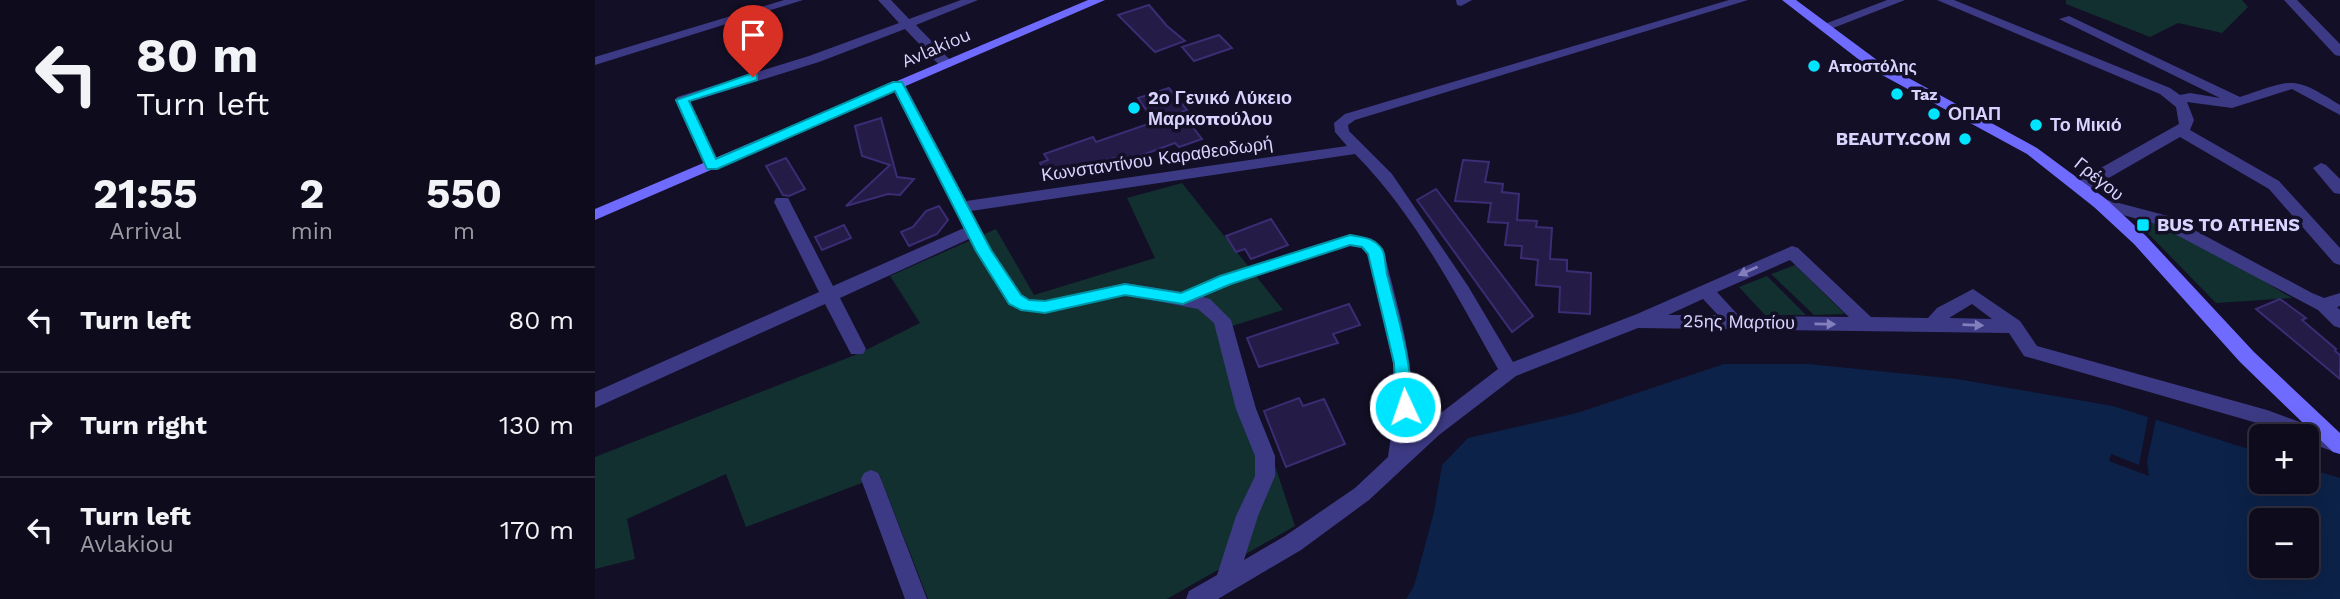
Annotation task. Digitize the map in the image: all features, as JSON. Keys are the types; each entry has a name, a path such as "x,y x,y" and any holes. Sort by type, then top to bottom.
{"main road":[{"name":"Avlakiou","path":"595,215 1099,0"},
{"name":"Γρέγου","path":"1788,0 1876,66 2032,151 2100,203 2140,240 2247,356 2340,446"}],"street":[{"path":"595,61 797,0"},
{"path":"884,0 904,24 946,64"},
{"path":"712,166 682,100 814,59 972,0"},
{"path":"1509,371 1462,290 1387,177 1342,132 1341,123 1350,117 1742,0"},
{"path":"1823,27 1899,0"},
{"path":"1943,0 2165,92 2178,100 2188,115 2186,126 2080,187"},
{"path":"2290,0 2340,52"},
{"path":"2065,19 2167,65 2240,102"},
{"path":"2316,28 2340,29"},
{"path":"2135,80 2167,65"},
{"path":"898,85 972,231 1015,299 1026,306 1045,307 1125,289 1204,304 1222,320 1246,409 1265,456 1265,476 1247,516 1226,583"},
{"path":"2178,100 2190,97 2221,103 2240,102 2293,85 2305,89 2340,111"},
{"path":"2180,131 2274,185 2340,259"},
{"name":"Κωνσταντίνου Καραθεοδωρή","path":"961,207 1358,149"},
{"path":"2321,168 2340,189"},
{"path":"782,202 831,293 857,349"},
{"path":"2100,203 2162,220 2287,289 2332,302 2340,321"},
{"path":"595,400 972,231"},
{"path":"1183,299 1226,280 1350,240 1366,243 1376,252 1402,363 1405,407 1398,460"},
{"path":"1637,321 1792,253 1867,324"},
{"path":"1705,290 1734,322"},
{"path":"1933,324 1943,313 1973,295 2014,326 2031,351 2195,396 2340,446"},
{"name":"25ης Μαρτίου","path":"1197,599 1293,543 1362,494 1432,429 1509,371 1637,321 2014,326"},
{"path":"871,479 916,599"}],"green space":[{"path":"2066,0 2242,0 2248,7 2222,33 2178,23 2150,37 2066,4"},
{"path":"1182,183 1283,310 1229,327 1295,526 1167,599 928,599 880,476 746,527 726,474 627,519 635,559 595,569 595,457 860,353 920,323 890,276 996,229 1034,295 1155,258 1127,198"},
{"path":"2134,219 2151,222 2192,239 2292,298 2216,303"},
{"path":"1795,265 1845,314 1814,315 1771,274"},
{"path":"1767,276 1806,315 1765,315 1739,287"}],"water":[{"path":"1724,364 1808,364 1957,379 2113,406 2249,449 2249,494 2319,494 2319,472 2340,478 2340,599 1406,599 1414,586 1434,512 1442,465 1468,438 1577,413"}],"pier":[{"path":"2148,417 2156,420 2147,461 2149,476 2109,461 2111,454 2139,465"}],"building":[{"path":"1149,5 1167,26 1185,41 1155,52 1118,15"},
{"path":"1219,35 1232,48 1194,61 1182,47"},
{"path":"1169,88 1187,110 1181,112 1202,139 1179,147 1175,143 1118,164 1114,158 1051,181 1040,163 1048,160 1044,154 1093,137 1096,142 1154,122 1138,98"},
{"path":"881,118 897,177 914,179 900,195 888,194 846,206 890,165 862,156 855,126"},
{"path":"786,158 805,189 789,196 783,195 766,166"},
{"path":"1463,160 1489,162 1485,182 1503,184 1502,192 1519,194 1517,220 1537,221 1536,227 1552,228 1550,259 1567,260 1567,271 1591,273 1590,314 1559,312 1560,287 1536,285 1538,260 1521,258 1522,246 1505,245 1508,223 1488,222 1491,203 1455,201"},
{"path":"1436,189 1533,316 1512,332 1417,200"},
{"path":"939,206 948,220 937,234 909,246 901,232 913,227 926,211"},
{"path":"1271,219 1288,245 1251,259 1245,249 1236,252 1226,236"},
{"path":"844,225 851,238 822,250 815,237"},
{"path":"2280,299 2306,318 2302,320 2336,349 2340,355 2340,379 2256,309"},
{"path":"1349,304 1360,325 1333,334 1338,343 1259,367 1247,338"},
{"path":"1299,398 1303,406 1324,399 1345,444 1286,467 1264,411"}],"place":[{"name":"Αποστόλης","path":"1814,66"},
{"name":"Taz","path":"1897,94"},
{"name":"2ο Γενικό Λύκειο Μαρκοπούλου","path":"1134,108"},
{"name":"ΟΠΑΠ","path":"1934,114"},
{"name":"Το Μικιό","path":"2036,125"},
{"name":"BEAUTY.COM","path":"1965,139"},
{"name":"BUS TO ATHENS","path":"2143,225"}],"route":[{"path":"753,77 682,100 712,166 898,85 972,231 1015,299 1026,306 1045,307 1069,303 1097,293 1125,289 1183,299 1226,280 1350,240 1366,243 1376,252 1379,277 1390,306 1402,363 1405,407"}]}
